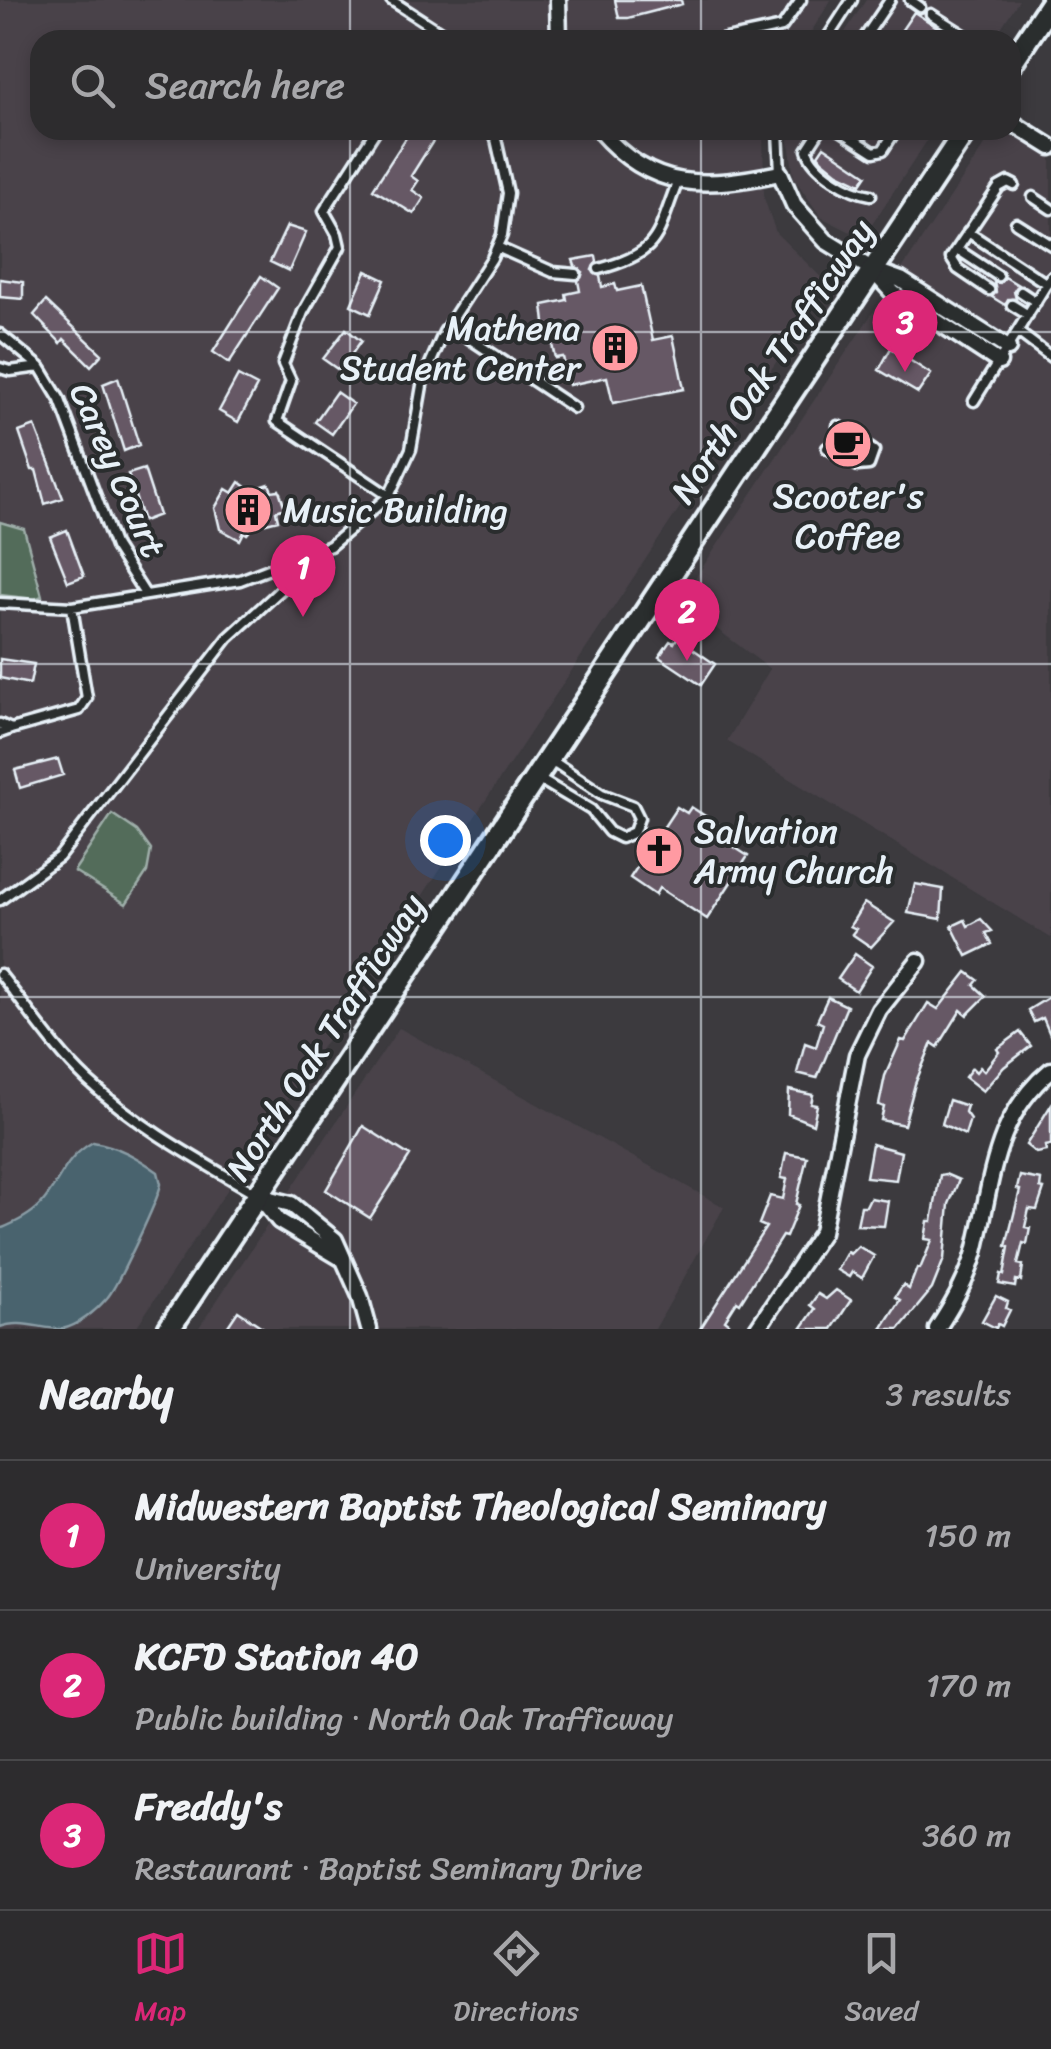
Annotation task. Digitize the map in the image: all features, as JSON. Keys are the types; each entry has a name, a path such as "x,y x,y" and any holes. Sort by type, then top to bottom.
{"main road":[{"path":"1021,48 1051,3"},
{"name":"North Oak Trafficway","path":"169,1329 959,140"}],"street":[{"path":"558,0 559,30"},
{"path":"1021,128 1051,148"},
{"path":"608,140 636,163 694,184 729,183 780,173 794,205 826,241 873,270 902,280 1008,348"},
{"path":"873,270 893,293 999,362"},
{"path":"758,1329 822,1232 858,1055 879,1010 918,961"},
{"path":"937,1329 970,1266 1004,1129 1025,1095 1051,1070"},
{"path":"259,1196 290,1204 335,1240 360,1296 369,1329"}],"lane":[{"path":"391,0 438,30"},
{"path":"768,30 782,27 800,0"},
{"path":"832,30 852,0"},
{"path":"870,30 890,0"},
{"path":"910,0 920,7"},
{"path":"930,14 956,30"},
{"path":"370,140 324,210 340,246 308,303 284,364 290,381 276,421 389,496"},
{"path":"0,900 59,857 228,638 389,496 412,449 423,380 449,325 498,247 508,193 496,140"},
{"path":"778,140 780,173"},
{"path":"814,140 808,150 812,163 857,193 871,195"},
{"path":"855,140 874,152 883,150 890,140"},
{"path":"599,270 638,256 659,236 678,180"},
{"path":"989,290 952,264 951,258 1003,184 1014,184"},
{"path":"1033,197 1051,209"},
{"path":"987,204 997,210"},
{"path":"1016,222 1051,246"},
{"path":"968,232 1049,280 974,401"},
{"path":"498,247 553,272 576,274"},
{"path":"957,249 998,276"},
{"path":"1021,292 1036,302"},
{"path":"1012,304 1028,315"},
{"path":"449,325 574,408"},
{"path":"1018,332 1051,357"},
{"name":"Carey Court","path":"0,334 40,367 60,400 115,548 145,594"},
{"name":"Carey Court","path":"0,368 40,367"},
{"path":"826,448 858,466 869,465 873,460 874,451 868,444 838,426"},
{"path":"0,602 72,607 240,580 330,546"},
{"path":"0,733 79,710 87,698 72,607"},
{"path":"0,724 11,730"},
{"path":"536,777 590,810 614,836 621,838 634,832 640,818 633,806 602,794 548,758"},
{"path":"0,974 88,1081 154,1134 259,1196"}],"shaded area":[{"path":"0,0 831,0 812,30 30,30 30,140 763,140 764,198 776,233 828,284 135,1329 0,1329"},
{"path":"866,0 1019,0 1000,30 846,30"},
{"path":"927,140 863,238 821,217 794,178 789,141"},
{"path":"988,140 1021,140 1051,151 1051,938 727,741 770,669 680,601"},
{"path":"399,1028 724,1207 655,1329 198,1329"}],"green space":[{"path":"0,522 24,529 42,596 35,599 0,595"},
{"path":"112,814 137,831 151,850 147,872 126,904 74,871"}],"water":[{"path":"93,1142 127,1153 158,1172 158,1193 128,1261 107,1298 74,1325 62,1329 23,1324 0,1327 0,1229 37,1208 69,1163"}],"building":[{"path":"615,0 681,0 682,4 619,18"},
{"path":"914,12 937,27 935,30 902,30"},
{"path":"405,140 434,140 411,176 418,181 412,190 424,198 414,214 373,189"},
{"path":"824,146 867,175 861,184 822,160 818,155"},
{"path":"287,226 306,232 289,271 270,262"},
{"name":"Mathena Student Center","path":"596,256 592,270 600,276 602,287 615,284 617,291 641,286 653,340 673,336 684,389 613,403 607,377 569,385 563,357 555,358 549,331 546,332 543,305 567,300 566,294 580,291 578,281 583,272 573,260"},
{"path":"366,271 385,280 370,314 351,305"},
{"path":"261,276 278,288 229,363 213,352"},
{"path":"1005,277 1018,285 1014,291 1016,299 1008,299 1005,305 992,297 996,292 994,282 1000,283"},
{"path":"0,279 23,282 23,299 0,297"},
{"path":"46,301 102,354 91,366 34,315"},
{"path":"346,329 361,341 340,371 323,359"},
{"path":"891,348 931,374 918,393 879,370"},
{"path":"238,376 257,386 238,422 219,411"},
{"path":"118,378 139,445 124,451 103,384"},
{"path":"336,392 353,404 332,434 315,422"},
{"path":"35,426 63,498 45,504 36,470 32,470 19,432"},
{"path":"144,469 159,515 143,521 128,474"},
{"name":"Music Building","path":"240,482 251,490 269,484 272,491 279,490 285,508 276,511 278,520 254,526 240,540 220,529 215,508 226,489 233,493"},
{"path":"67,530 84,576 68,582 50,537"},
{"path":"677,638 715,664 701,685 659,657 670,641 674,643"},
{"path":"0,659 34,664 30,684 0,678"},
{"path":"58,759 63,775 20,788 15,770"},
{"path":"677,807 687,813 691,807 727,830 722,839 748,856 707,919 659,888 655,895 630,878"},
{"path":"915,884 943,889 941,919 908,913"},
{"path":"864,903 894,922 871,947 852,934 856,929 850,926"},
{"path":"981,919 992,931 986,933 992,944 967,956 952,926 965,920 968,926"},
{"path":"855,954 872,966 856,991 838,979"},
{"path":"967,972 978,980 974,985 986,996 967,1015 961,1010 938,1047 932,1043 904,1125 881,1120 884,1107 879,1105 885,1076 901,1040 905,1041 928,1003 938,1009"},
{"path":"1051,996 1051,1037 1043,1018 1034,1022 1028,1010"},
{"path":"828,997 847,1006 817,1078 797,1073 805,1043 816,1047 823,1024 817,1021"},
{"path":"1020,1032 1031,1046 1004,1067 983,1091 965,1077 972,1068 984,1071 999,1052 997,1049"},
{"path":"789,1090 813,1095 811,1104 817,1105 813,1124 788,1114"},
{"path":"949,1100 967,1106 965,1112 970,1119 965,1135 942,1124"},
{"path":"1051,1105 1051,1145 1036,1153 1026,1145"},
{"path":"363,1126 410,1156 370,1218 326,1190"},
{"path":"872,1144 901,1152 896,1180 866,1177"},
{"path":"786,1153 807,1157 796,1204 799,1205 786,1237 782,1236 740,1303 737,1301 725,1320 729,1323 725,1329 700,1329 766,1227 759,1224 770,1196 783,1199 787,1179 781,1178"},
{"path":"940,1175 959,1180 949,1204 944,1259 932,1289 899,1329 881,1329 900,1300 895,1297 903,1285 909,1289 932,1240 925,1239 928,1221 932,1221"},
{"path":"1020,1176 1041,1180 1040,1188 1044,1189 1037,1210 1029,1209 1027,1244 1023,1243 1018,1264 1023,1265 1021,1281 1016,1280 1015,1287 999,1284 1001,1274 1004,1275"},
{"path":"870,1198 888,1201 884,1226 857,1225 861,1206 866,1206"},
{"path":"858,1246 874,1256 862,1278 852,1272 849,1277 837,1270 847,1252 850,1254"},
{"path":"836,1290 851,1300 832,1329 801,1329 815,1309 810,1305 818,1294 826,1299"},
{"path":"996,1296 1008,1302 1006,1308 1010,1310 1002,1326 998,1324 996,1328 982,1321"},
{"path":"238,1311 265,1329 226,1329"}],"place":[{"name":"Mathena Student Center","path":"615,348"},
{"name":"Freddy's","path":"905,372"},
{"name":"Scooter's Coffee","path":"848,444"},
{"name":"Music Building","path":"248,510"},
{"name":"Midwestern Baptist Theological Seminary","path":"303,617"},
{"name":"KCFD Station 40","path":"687,661"},
{"name":"Salvation Army Church","path":"659,851"}]}
